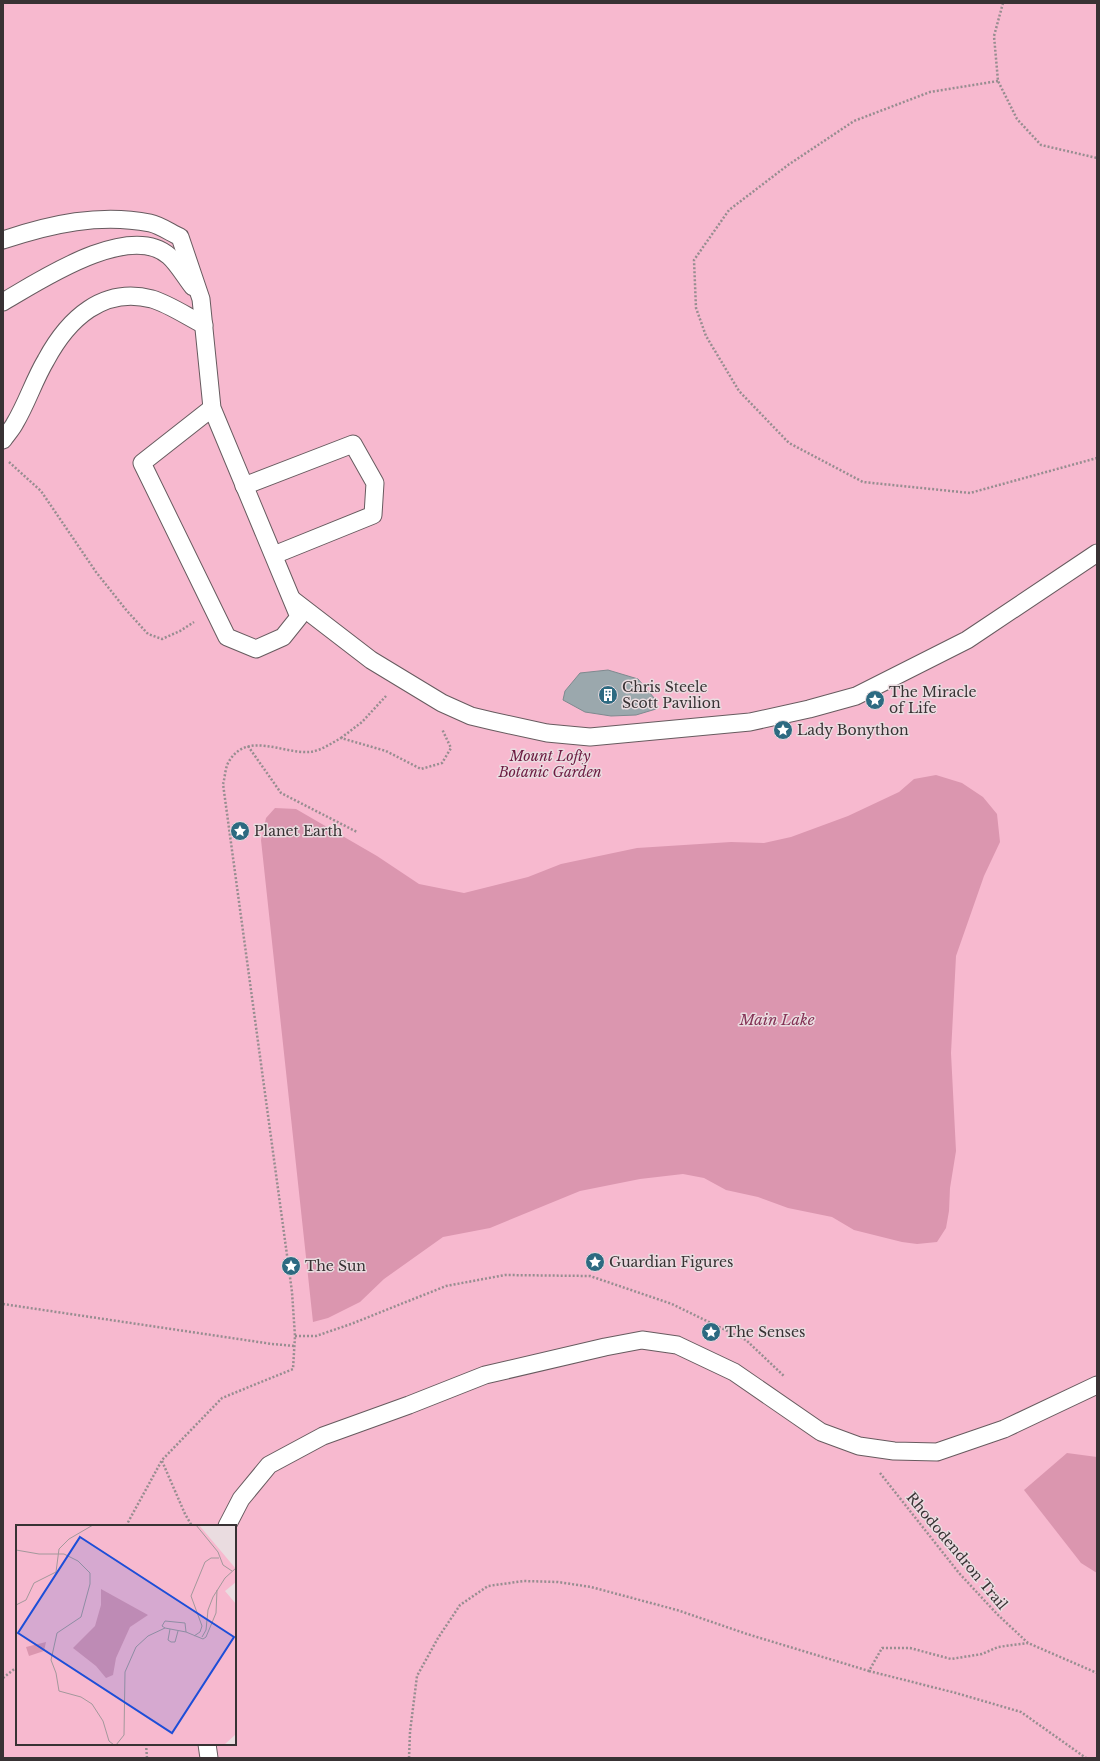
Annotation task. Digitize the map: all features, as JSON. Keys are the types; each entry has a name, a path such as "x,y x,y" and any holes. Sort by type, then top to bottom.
{"lane":[{"path":"3,240 72,222 105,218 151,223 180,237 202,298 212,408 299,617 283,637 256,649 226,638 142,463 212,408"},
{"path":"3,302 63,267 118,247 136,244 154,247 168,255 202,298"},
{"path":"3,440 15,423 46,359 62,334 77,318 98,303 118,297 142,297 154,300 204,325"},
{"path":"244,486 353,444 375,483 373,515 274,555"},
{"path":"291,598 371,660 442,703 471,716 547,733 590,738 750,722 809,709 856,696 967,640 1097,553"},
{"path":"227,1525 240,1499 269,1465 323,1436 409,1405 485,1375 605,1347 642,1340 677,1345 726,1369 821,1432 859,1446 894,1451 937,1452 1004,1429 1097,1385"},
{"path":"207,1745 209,1758"}],"path":[{"path":"1003,3 994,36 998,81 1017,119 1041,146 1097,158"},
{"path":"998,81 930,92 854,121 788,165 729,210 694,260 696,308 706,336 739,391 789,442 863,482 970,493 1097,458"},
{"path":"8,461 41,491 96,572 127,611 148,634 162,639 180,631 213,610"},
{"path":"127,1525 162,1460 222,1398 292,1369 295,1336 292,1292 223,784 228,764 237,751 248,746 262,745 301,753 313,752 341,738 362,722 400,678"},
{"path":"341,738 386,751 421,769 442,764 451,748 443,730 439,725"},
{"path":"248,746 281,793 357,832"},
{"path":"295,1336 316,1336 351,1324 446,1286 505,1275 590,1276 672,1304 746,1340 791,1382"},
{"path":"3,1304 272,1344 295,1346"},
{"name":"Rhododendron Trail","path":"859,1446 959,1573 997,1614 1028,1643 1097,1674"},
{"path":"162,1460 184,1514 191,1525"},
{"path":"409,1758 410,1732 417,1676 438,1638 460,1605 488,1586 524,1581 558,1582 591,1587 677,1610 747,1634 869,1671 956,1693 1020,1712 1086,1758"},
{"path":"869,1671 882,1648 910,1648 951,1659 982,1654 998,1647 1028,1643"},
{"path":"3,1678 16,1668"},
{"path":"146,1745 147,1758"}],"green space":[{"name":"Mount Lofty Botanic Garden","path":"3,3 1097,3 1097,1758 3,1758"}],"water":[{"name":"Main Lake","path":"936,775 962,783 983,797 997,814 1000,842 984,876 956,956 951,1053 956,1151 946,1228 937,1242 917,1244 902,1242 854,1230 832,1217 788,1208 758,1197 726,1190 704,1178 683,1174 640,1179 580,1191 490,1228 443,1237 384,1279 360,1302 328,1318 313,1322 261,840 266,818 275,808 296,809 377,856 419,884 464,893 528,877 561,864 637,848 731,842 764,843 791,837 848,816 899,792 914,779"},
{"path":"1067,1453 1097,1457 1097,1573 1081,1563 1024,1490"}],"building":[{"name":"Chris Steele Scott Pavilion","path":"608,670 638,679 655,699 656,709 636,715 611,716 585,712 563,700 565,691 580,673"}],"place":[{"name":"Chris Steele Scott Pavilion","path":"608,695"},
{"name":"The Miracle of Life","path":"875,700"},
{"name":"Lady Bonython","path":"783,730"},
{"name":"Planet Earth","path":"240,831"},
{"name":"Guardian Figures","path":"595,1262"},
{"name":"The Sun","path":"291,1266"},
{"name":"The Senses","path":"711,1332"}]}
